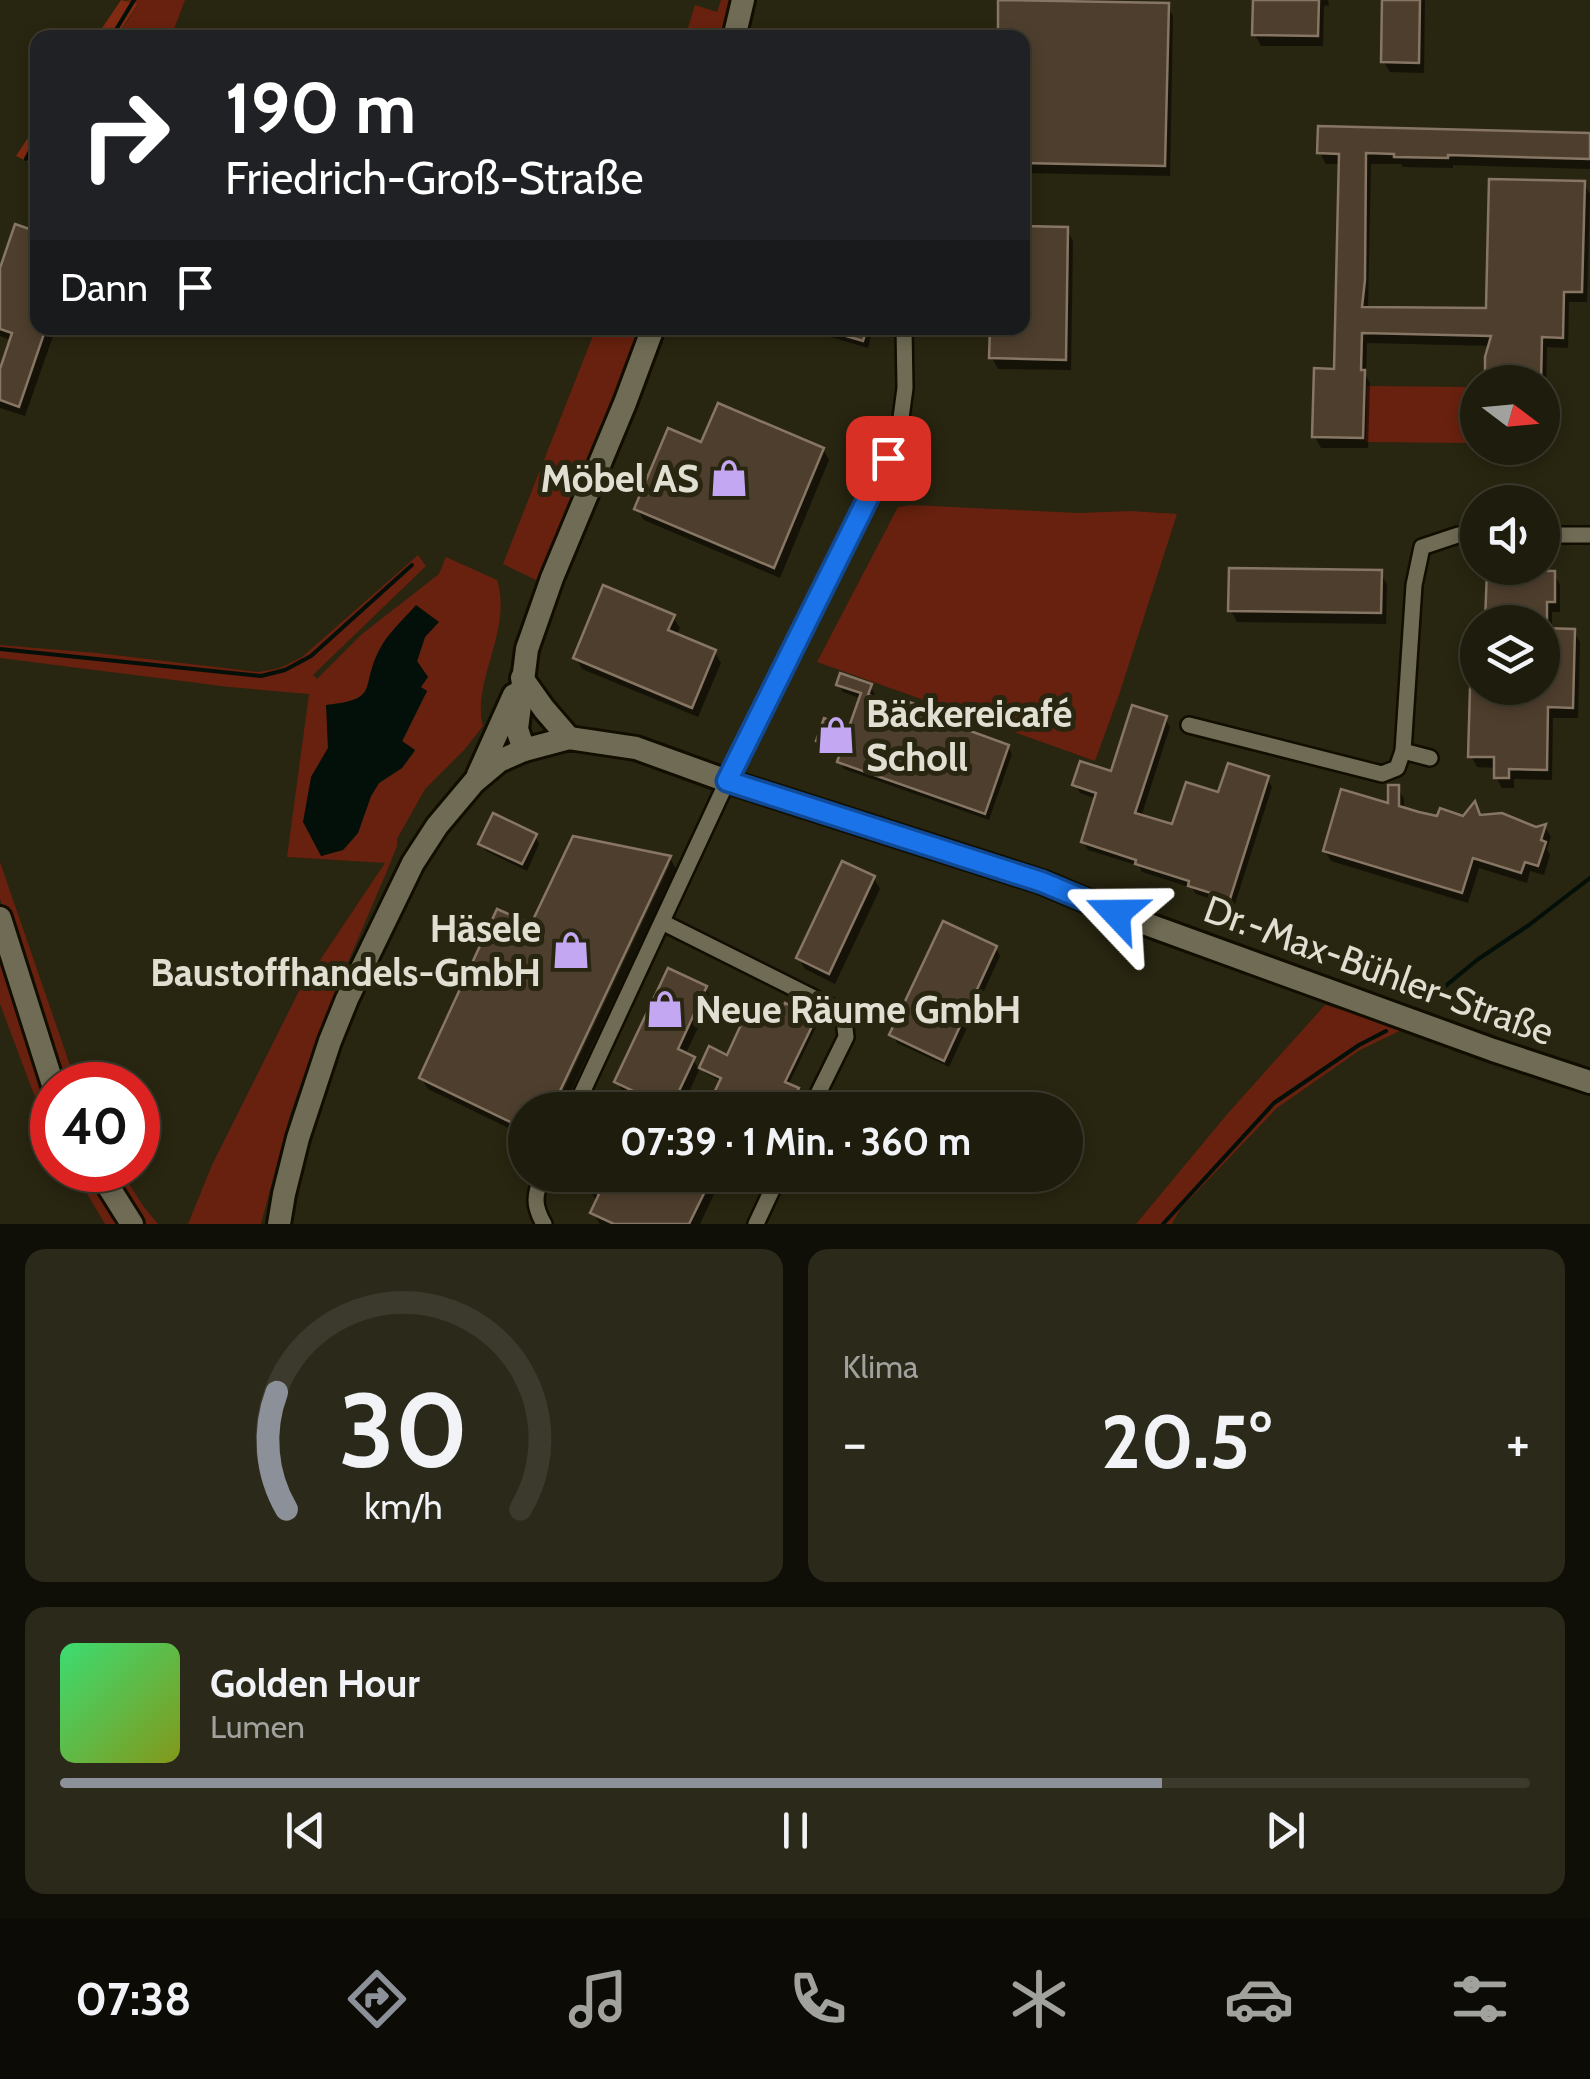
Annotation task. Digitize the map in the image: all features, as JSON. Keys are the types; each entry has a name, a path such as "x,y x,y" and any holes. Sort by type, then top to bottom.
{"street":[{"path":"736,30 743,0"},
{"path":"531,748 517,728 527,649 650,335"},
{"path":"582,1092 727,781 899,434 905,388 904,335"},
{"path":"1189,725 1382,774 1397,768 1403,752 1414,585 1422,547 1460,535"},
{"path":"1560,535 1590,535"},
{"path":"522,684 570,738"},
{"path":"474,782 522,684"},
{"name":"Dr.-Max-Bühler-Straße","path":"279,1224 312,1088 347,999 413,863 437,826 474,782 500,761 570,738 636,748 1042,882 1153,927 1590,1082"},
{"path":"1403,752 1430,758"},
{"path":"0,918 46,1062"},
{"path":"662,922 834,1008 844,1019 846,1037 819,1092"},
{"path":"112,1192 132,1224"},
{"path":"536,1192 536,1211 544,1224"},
{"path":"756,1224 771,1192"}],"shaded area":[{"path":"121,0 138,4 121,30 101,30"},
{"path":"125,0 185,0 174,30 121,30 138,5"},
{"path":"721,0 735,0 727,30 687,30 695,5 717,12"},
{"path":"30,135 30,163 16,156"},
{"path":"593,335 639,335 540,582 503,564"},
{"path":"1367,386 1460,387 1460,443 1366,442"},
{"path":"898,507 1177,514 1095,761 817,662"},
{"path":"418,555 426,566 313,675 317,679 362,634 439,574 446,557 497,580 500,618 482,692 483,726 425,789 397,839 325,1016 290,1115 261,1224 188,1224 212,1165 298,993 385,863 287,857 309,694 0,658 0,645 259,672 280,668 302,657","holes":["416,606 438,622 425,637 417,662 428,677 420,687 427,691 402,742 415,751 402,768 379,783 358,833 343,850 321,856 311,778 328,748 327,705 362,695 380,648"]},
{"path":"416,605 439,622 425,637 417,661 428,677 421,687 427,691 402,741 415,750 402,768 379,783 358,833 343,850 321,856 303,822 311,777 328,748 326,705 362,695 383,643"},
{"path":"0,862 69,1062 54,1062 0,899"},
{"path":"0,954 38,1062 30,1062 30,1084 0,1004"},
{"path":"1325,1005 1406,1028 1360,1050 1277,1108 1180,1209 1172,1224 1136,1224 1229,1112"},
{"path":"86,1192 99,1192 119,1224 105,1224"},
{"path":"119,1192 134,1192 158,1224 139,1224"}],"building":[{"path":"998,0 1169,3 1165,166 1030,163 1030,30 998,30"},
{"path":"1253,0 1319,0 1318,36 1252,35"},
{"path":"1382,0 1420,0 1419,63 1381,62"},
{"path":"1318,126 1590,133 1590,159 1394,157 1366,153 1362,307 1486,308 1489,179 1585,181 1582,292 1564,292 1563,338 1542,337 1541,365 1485,365 1491,336 1362,333 1363,438 1312,437 1314,368 1334,369 1339,154 1317,153"},
{"path":"15,224 30,229 30,335 44,335 19,407 0,400 0,369 12,333 0,329 0,268"},
{"path":"1030,226 1068,227 1066,360 989,358 990,335 1030,335"},
{"path":"843,335 865,335 863,341"},
{"name":"Möbel AS","path":"718,403 824,448 774,568 634,509 668,428 701,442"},
{"path":"1229,568 1382,570 1381,613 1228,611"},
{"path":"603,585 675,615 668,630 716,650 692,708 573,658"},
{"path":"1486,585 1555,585 1555,602 1547,605 1486,605"},
{"path":"1560,629 1575,629 1573,708 1548,707 1547,770 1509,769 1509,778 1494,778 1494,757 1468,757 1470,705 1560,705"},
{"path":"840,673 872,684 868,695 897,705 899,698 920,706 918,712 1009,745 985,814 837,762 840,753 816,741 824,718 849,727 861,693 836,685"},
{"path":"1132,705 1167,716 1135,813 1172,824 1186,782 1218,792 1228,763 1269,776 1230,899 1081,842 1096,793 1072,785 1080,761 1111,771"},
{"path":"1388,785 1399,785 1399,806 1419,812 1437,816 1440,808 1463,816 1475,801 1480,815 1502,813 1536,827 1546,824 1541,840 1546,842 1538,866 1525,862 1521,873 1473,858 1462,893 1323,851 1341,789 1388,803"},
{"path":"493,813 537,834 522,864 478,844"},
{"path":"573,836 671,856 560,1092 508,1092 508,1121 419,1078 497,909 531,924"},
{"path":"842,861 875,876 829,974 796,958"},
{"path":"943,921 997,946 944,1061 889,1035"},
{"path":"668,968 707,986 678,1049 695,1057 678,1092 635,1092 614,1082"},
{"path":"785,1003 816,1018 785,1082 799,1088 797,1092 714,1092 721,1078 699,1068 709,1046 727,1055 750,1005 778,1018"},
{"path":"595,1192 705,1192 689,1224 614,1224 590,1213 599,1194"}],"waterway":[{"path":"116,30 134,0"},
{"path":"26,159 30,151"},
{"path":"0,649 261,676 285,670 311,656 412,565"},
{"path":"1426,1002 1590,878"},
{"path":"1163,1224 1274,1103 1386,1031"}],"place":[{"name":"Möbel AS","path":"729,478"},
{"name":"Bäckereicafé Scholl","path":"836,735"},
{"name":"Häsele Baustoffhandels-GmbH","path":"571,950"},
{"name":"Neue Räume GmbH","path":"665,1009"}],"route":[{"path":"888,458 727,781 1042,882 1116,913"}]}
